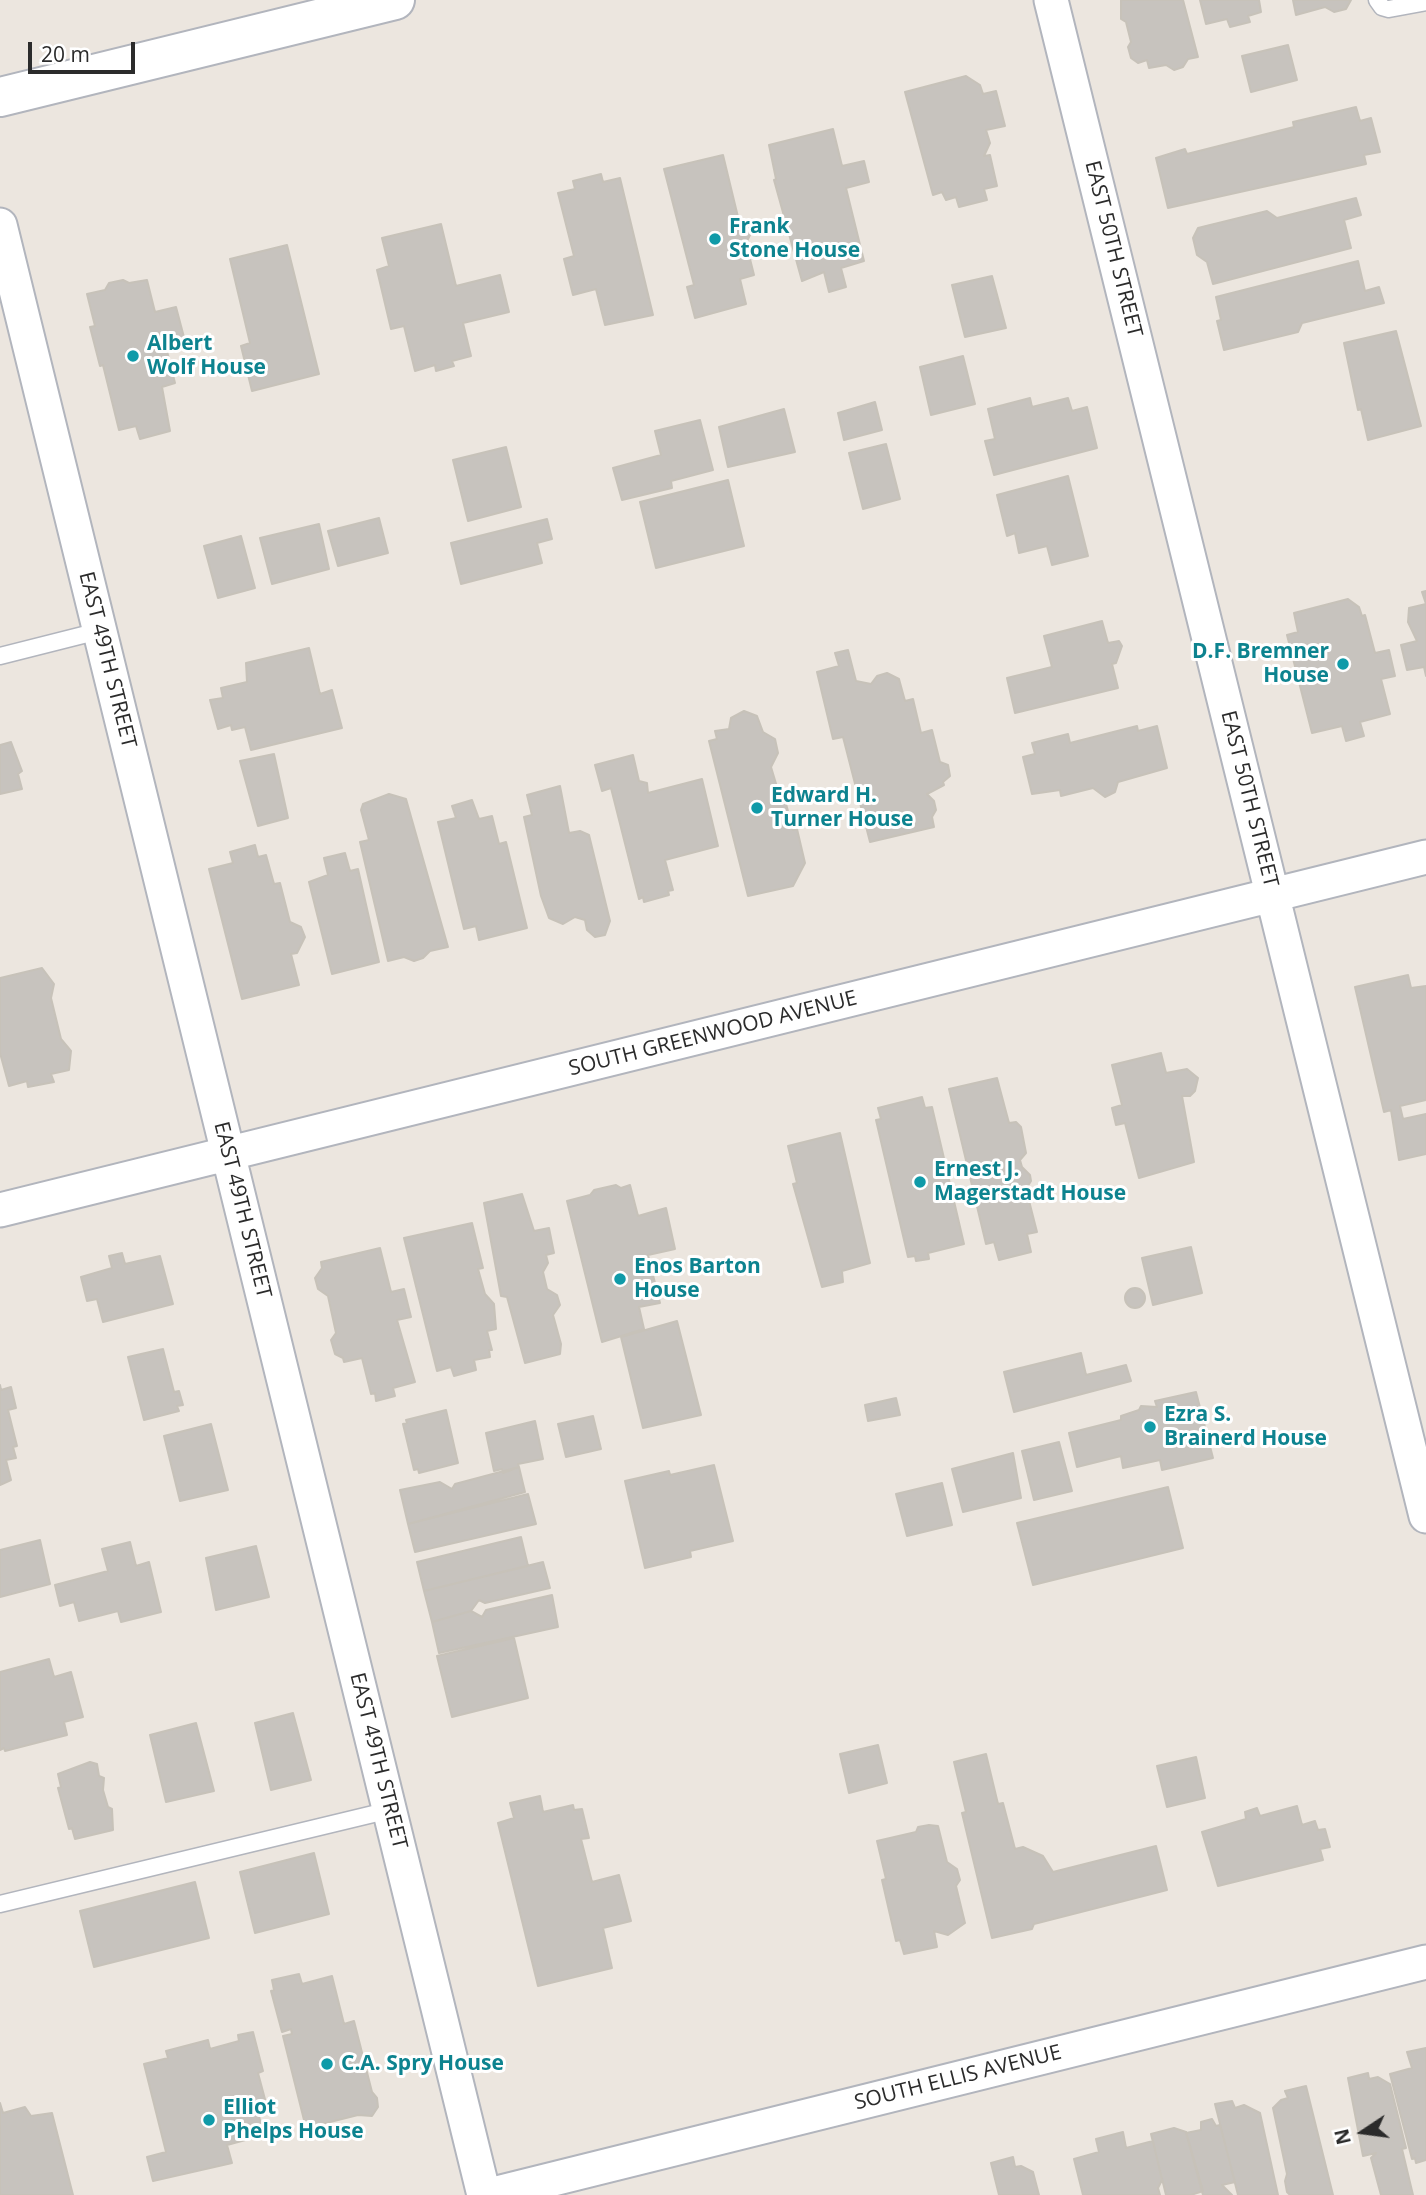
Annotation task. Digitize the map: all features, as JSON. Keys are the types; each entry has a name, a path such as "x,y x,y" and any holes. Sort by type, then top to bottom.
{"street":[{"path":"0,97 395,0"},
{"name":"EAST 50TH STREET","path":"1051,0 1426,1517"},
{"name":"EAST 49TH STREET","path":"0,225 487,2195"},
{"name":"SOUTH GREENWOOD AVENUE","path":"0,1210 1426,857"},
{"name":"SOUTH ELLIS AVENUE","path":"487,2195 1426,1962"}],"lane":[{"path":"1377,0 1382,7 1389,9 1426,2"},
{"path":"0,656 99,631"},
{"path":"0,1904 390,1810"}],"building":[{"path":"1121,0 1183,0 1198,57 1188,59 1183,67 1174,70 1166,65 1149,68 1147,60 1138,63 1131,58 1128,47 1131,42 1126,22 1121,19"},
{"path":"1200,0 1259,0 1261,12 1248,16 1250,22 1230,27 1227,19 1206,24"},
{"path":"1293,0 1351,0 1346,9 1334,12 1325,7 1296,15"},
{"path":"1288,45 1297,80 1251,92 1242,56"},
{"path":"966,76 980,85 983,94 996,91 1005,126 986,130 990,143 984,156 990,155 997,186 984,189 987,200 959,207 956,197 946,200 942,192 933,195 905,92"},
{"path":"1356,107 1360,121 1371,118 1380,152 1364,155 1366,164 1168,208 1156,158 1185,149 1187,154 1294,127 1293,122"},
{"path":"833,129 842,166 864,161 869,182 846,188 864,261 841,268 846,287 829,292 824,272 802,281 774,180 776,179 769,145"},
{"name":"Frank Stone House","path":"723,155 738,217 747,222 750,235 746,243 754,275 740,279 746,304 695,318 687,287 694,285 664,169"},
{"path":"601,174 603,182 620,178 653,315 605,325 596,289 573,295 564,259 574,256 558,193 575,189 573,181"},
{"path":"1356,198 1361,215 1344,220 1351,248 1213,284 1207,262 1197,255 1193,238 1198,228 1267,211 1277,218"},
{"path":"441,224 456,286 500,275 509,312 463,323 471,356 452,361 454,366 436,371 435,365 415,371 404,326 391,329 377,270 389,266 382,238"},
{"path":"287,245 319,374 252,391 241,346 250,343 230,259"},
{"path":"1358,261 1365,291 1379,287 1384,303 1302,323 1298,332 1224,350 1217,321 1221,320 1216,297"},
{"path":"992,276 1006,328 965,337 952,285"},
{"name":"Albert Wolf House","path":"123,280 129,283 147,280 155,312 176,307 185,341 166,347 175,383 162,387 170,431 140,439 136,426 119,430 103,365 100,366 90,327 95,326 87,294 105,290 109,283"},
{"path":"1396,331 1421,426 1368,440 1361,409 1358,410 1344,343"},
{"path":"963,356 975,404 931,415 920,367"},
{"path":"1030,398 1032,407 1068,398 1072,411 1087,407 1097,448 994,475 985,441 995,439 988,409"},
{"path":"875,402 882,430 844,440 838,413"},
{"path":"784,409 795,452 728,467 719,427"},
{"path":"700,420 713,470 671,481 672,488 622,500 613,468 661,455 655,431"},
{"path":"886,444 900,499 863,509 849,453"},
{"path":"506,447 521,507 468,521 453,460"},
{"path":"1068,476 1088,556 1052,565 1047,546 1019,553 1015,533 1007,536 997,495"},
{"path":"728,480 744,546 656,568 640,502"},
{"path":"379,518 388,553 338,566 328,531"},
{"path":"547,519 552,539 537,543 542,563 461,584 451,543"},
{"path":"319,524 329,569 272,584 260,538"},
{"path":"241,536 255,588 218,598 204,546"},
{"name":"D.F. Bremner House","path":"1348,599 1359,607 1362,616 1365,615 1375,653 1389,650 1395,676 1381,679 1390,714 1360,722 1364,736 1346,741 1342,726 1312,733 1287,635 1298,632 1294,613"},
{"path":"1426,604 1426,676 1424,667 1407,670 1401,645 1417,641 1408,622 1409,608"},
{"path":"1102,621 1108,643 1119,641 1122,646 1116,663 1112,664 1118,688 1015,713 1007,678 1052,667 1044,636"},
{"path":"309,648 320,694 332,690 342,728 251,750 245,727 232,730 231,725 218,729 210,700 223,698 221,688 247,682 246,663"},
{"path":"848,650 856,681 871,684 877,676 887,673 899,679 905,701 913,699 921,733 932,730 940,762 948,765 950,776 943,782 944,785 927,794 934,801 936,810 932,817 934,827 870,842 843,737 833,739 817,672 839,666 835,653"},
{"name":"Edward H. Turner House","path":"744,711 757,716 763,732 775,739 778,753 771,767 777,787 781,785 793,830 797,829 805,863 793,886 748,896 709,741 717,739 715,731 729,729 731,718"},
{"path":"1137,726 1138,731 1157,726 1167,768 1118,782 1115,792 1105,797 1093,788 1061,796 1060,790 1032,794 1023,757 1035,754 1032,743 1068,734 1070,743"},
{"path":"11,742 22,771 18,774 22,789 0,794 0,745"},
{"path":"274,754 288,818 258,826 240,761"},
{"path":"633,755 639,781 647,783 648,793 702,779 718,846 665,860 673,890 668,891 669,895 644,902 643,897 639,899 611,788 602,791 595,765"},
{"path":"560,786 569,833 580,831 589,835 610,921 605,935 595,937 587,930 585,920 575,917 563,924 549,918 541,896 524,817 532,815 527,795"},
{"path":"389,794 406,799 448,947 430,951 423,958 414,961 404,957 388,961 360,842 369,840 361,810 363,804"},
{"path":"472,800 479,819 492,816 499,844 506,842 527,928 479,940 476,926 464,929 438,822 456,818 452,806"},
{"path":"255,845 258,857 266,855 274,884 280,883 290,922 301,927 305,937 297,953 291,954 299,985 242,999 209,869 233,863 230,852"},
{"path":"345,853 350,871 358,869 379,962 332,974 309,882 328,875 324,858"},
{"path":"42,968 54,984 51,998 61,1039 71,1051 69,1070 51,1074 54,1082 28,1087 27,1081 9,1086 0,1053 0,978"},
{"path":"1408,975 1411,988 1426,986 1426,1100 1400,1106 1403,1119 1426,1114 1426,1154 1399,1160 1391,1110 1384,1112 1355,987"},
{"path":"1161,1053 1166,1073 1187,1069 1198,1078 1195,1091 1190,1096 1182,1096 1194,1162 1139,1178 1125,1123 1116,1125 1112,1108 1122,1105 1112,1065"},
{"path":"997,1078 1009,1123 1016,1122 1021,1127 1026,1153 1020,1160 1022,1167 1030,1175 1031,1181 1026,1189 1037,1232 1027,1234 1031,1252 999,1260 994,1242 986,1244 949,1089"},
{"name":"Ernest J. Magerstadt House","path":"922,1097 925,1108 932,1107 964,1244 928,1253 929,1259 916,1261 915,1256 908,1257 876,1120 881,1119 878,1108"},
{"path":"840,1133 870,1263 842,1271 843,1282 822,1287 793,1184 797,1183 788,1146"},
{"name":"Enos Barton House","path":"616,1185 621,1188 630,1185 638,1216 666,1208 675,1249 648,1255 660,1303 639,1307 644,1329 602,1342 567,1201"},
{"path":"522,1194 534,1231 549,1228 554,1253 546,1255 548,1263 543,1272 547,1289 557,1295 560,1305 553,1315 561,1344 560,1354 525,1363 507,1297 501,1296 484,1203"},
{"path":"472,1223 483,1268 478,1269 485,1294 494,1304 496,1329 487,1331 492,1350 489,1350 490,1357 474,1360 476,1370 454,1376 451,1367 437,1371 404,1238"},
{"path":"1191,1247 1202,1293 1153,1305 1142,1258"},
{"path":"380,1248 391,1292 404,1289 411,1317 397,1320 415,1382 393,1388 395,1396 376,1401 375,1393 371,1394 362,1358 344,1362 343,1358 335,1354 331,1340 336,1333 328,1296 318,1289 315,1278 322,1268 321,1262"},
{"path":"122,1253 125,1264 160,1256 173,1304 103,1322 97,1299 87,1301 81,1277 112,1268 109,1256"},
{"path":"1135,1288 1142,1291 1145,1298 1142,1305 1135,1308 1128,1305 1125,1298 1128,1291"},
{"path":"677,1321 701,1415 643,1428 621,1337"},
{"path":"163,1349 174,1392 179,1391 183,1405 177,1406 179,1411 144,1420 128,1357"},
{"path":"1081,1353 1086,1375 1126,1365 1131,1381 1014,1412 1004,1372"},
{"path":"0,1385 1,1390 11,1387 16,1408 8,1410 17,1446 13,1447 16,1458 6,1460 11,1480 0,1485"},
{"name":"Ezra S. Brainerd House","path":"1196,1392 1213,1458 1162,1470 1160,1460 1123,1468 1121,1456 1077,1467 1069,1433 1121,1420 1121,1416 1139,1410 1141,1406 1157,1407 1155,1401"},
{"path":"896,1398 900,1415 868,1421 865,1405"},
{"path":"446,1410 458,1463 419,1473 418,1469 414,1470 403,1424 407,1423 406,1420"},
{"path":"593,1416 601,1449 566,1457 558,1424"},
{"path":"535,1421 543,1459 518,1464 519,1467 503,1473 502,1469 494,1471 486,1433"},
{"path":"211,1424 228,1490 180,1501 164,1436"},
{"path":"1059,1442 1072,1491 1034,1500 1022,1451"},
{"path":"1013,1453 1021,1498 963,1512 952,1469"},
{"path":"714,1465 733,1541 690,1551 691,1557 645,1568 625,1481"},
{"path":"519,1467 525,1492 408,1524 400,1490 440,1482 452,1489 455,1484"},
{"path":"942,1483 952,1525 907,1536 896,1494"},
{"path":"1168,1487 1183,1548 1033,1585 1017,1523"},
{"path":"528,1494 536,1524 415,1552 408,1524"},
{"path":"521,1537 528,1566 424,1591 417,1562"},
{"path":"40,1540 50,1584 0,1597 0,1550"},
{"path":"130,1542 136,1566 149,1562 161,1612 121,1622 118,1611 79,1621 74,1602 60,1606 55,1585 108,1571 102,1549"},
{"path":"256,1546 269,1597 216,1610 206,1558"},
{"path":"543,1562 550,1588 485,1603 479,1600 471,1611 432,1622 424,1591"},
{"path":"552,1595 558,1627 439,1653 432,1622 471,1611 482,1617 486,1610"},
{"path":"514,1638 528,1698 452,1717 437,1656"},
{"path":"49,1659 54,1677 71,1672 83,1717 64,1722 67,1735 0,1750 0,1672"},
{"path":"293,1713 311,1780 271,1790 255,1723"},
{"path":"196,1723 214,1791 166,1802 150,1735"},
{"path":"878,1745 887,1783 849,1793 840,1754"},
{"path":"986,1754 998,1804 1003,1803 1015,1849 1023,1847 1043,1856 1053,1872 1156,1846 1167,1890 1034,1924 1032,1929 992,1938 962,1813 966,1812 954,1762"},
{"path":"1196,1757 1205,1798 1167,1807 1157,1766"},
{"path":"90,1762 97,1764 99,1776 104,1778 103,1790 108,1807 112,1809 113,1830 75,1839 72,1828 69,1829 58,1788 61,1787 58,1774"},
{"path":"540,1796 543,1812 573,1805 574,1810 582,1809 589,1838 581,1839 592,1882 619,1875 631,1921 603,1928 612,1968 538,1986 498,1823 514,1818 510,1803"},
{"path":"1297,1806 1302,1825 1315,1821 1318,1830 1325,1829 1330,1847 1320,1849 1323,1860 1218,1886 1202,1832 1246,1819 1245,1812 1257,1808 1260,1816"},
{"path":"938,1826 947,1862 957,1869 960,1880 956,1886 965,1923 948,1935 934,1931 937,1947 904,1954 900,1940 896,1941 882,1880 886,1879 877,1841 916,1832 918,1827"},
{"path":"314,1853 329,1914 255,1933 240,1872"},
{"path":"195,1882 209,1938 94,1967 80,1911"},
{"name":"C.A. Spry House","path":"299,1974 302,1984 332,1976 344,2024 354,2021 372,2092 377,2098 378,2107 372,2116 358,2115 306,2128 283,2036 292,2034 291,2029 282,2032 271,1991 274,1990 272,1980"},
{"name":"Elliot Phelps House","path":"253,2032 263,2071 258,2073 266,2103 256,2105 264,2135 227,2145 232,2163 153,2181 147,2157 166,2152 144,2064 168,2058 166,2051 208,2040 210,2049 239,2041 238,2035"},
{"path":"1426,2048 1426,2160 1416,2163 1415,2158 1412,2159 1390,2074 1412,2068 1407,2052"},
{"path":"1368,2073 1369,2079 1378,2077 1390,2084 1406,2148 1402,2149 1413,2195 1381,2195 1371,2158 1376,2153 1363,2156 1348,2078"},
{"path":"1306,2086 1333,2195 1290,2195 1287,2192 1287,2174 1273,2108 1281,2100 1288,2098 1285,2091"},
{"path":"1232,2101 1235,2108 1244,2105 1260,2113 1278,2195 1238,2195 1215,2104"},
{"path":"0,2103 3,2113 25,2107 31,2116 52,2113 73,2195 0,2195"},
{"path":"1212,2119 1216,2126 1220,2125 1235,2182 1222,2185 1232,2195 1203,2195 1186,2133 1201,2130 1201,2122"},
{"path":"1174,2128 1186,2132 1203,2191 1191,2195 1166,2195 1151,2134"},
{"path":"1123,2132 1126,2148 1153,2141 1162,2180 1158,2188 1160,2195 1083,2195 1074,2159 1099,2152 1096,2139"},
{"path":"1013,2157 1015,2167 1021,2166 1033,2172 1039,2195 999,2195 991,2163"}],"place":[{"name":"Frank Stone House","path":"715,239"},
{"name":"Albert Wolf House","path":"133,356"},
{"name":"D.F. Bremner House","path":"1343,664"},
{"name":"Edward H. Turner House","path":"757,808"},
{"name":"Ernest J. Magerstadt House","path":"920,1182"},
{"name":"Enos Barton House","path":"620,1279"},
{"name":"Ezra S. Brainerd House","path":"1150,1427"},
{"name":"C.A. Spry House","path":"327,2064"},
{"name":"Elliot Phelps House","path":"209,2120"}]}
